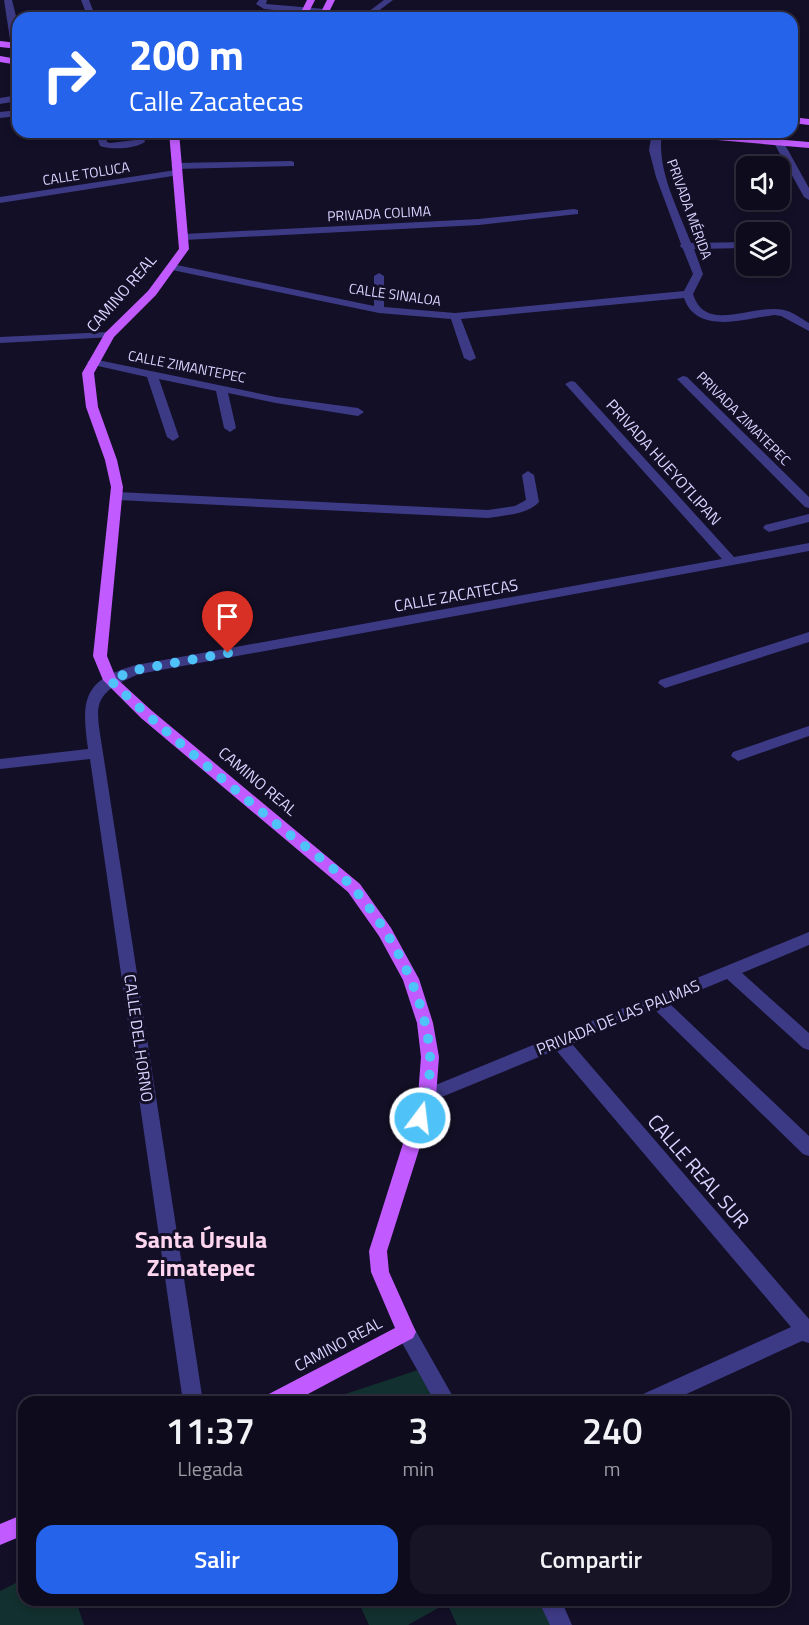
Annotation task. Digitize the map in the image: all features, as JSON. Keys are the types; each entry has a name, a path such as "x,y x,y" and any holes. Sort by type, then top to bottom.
{"main road":[{"name":"CAMINO REAL","path":"174,138 184,249 152,292 109,335 88,373 92,407 111,460 117,496 100,656 110,680 146,714 354,888 385,932 411,979 425,1023 430,1058 427,1096 378,1251 380,1272 406,1332 285,1396"},
{"path":"731,138 809,145"},
{"path":"0,1535 18,1527"}],"street":[{"path":"8,0 12,16"},
{"path":"263,0 261,5 294,12"},
{"path":"301,0 331,1"},
{"path":"372,12 388,0"},
{"path":"102,138 103,144 110,146 140,142 139,138"},
{"name":"PRIVADA MÉRIDA","path":"657,138 654,150 660,177 685,246 698,274 688,294"},
{"path":"779,142 809,197"},
{"name":"CALLE TOLUCA","path":"0,200 176,169 291,164"},
{"name":"PRIVADA COLIMA","path":"184,237 478,222 574,212"},
{"path":"685,246 736,245"},
{"name":"CALLE SINALOA","path":"172,267 379,310 455,316 688,294"},
{"path":"379,276 379,310"},
{"path":"688,294 692,309 710,319 774,312 789,316 809,328"},
{"path":"455,316 470,358"},
{"path":"0,340 109,335"},
{"name":"CALLE ZIMANTEPEC","path":"93,362 276,400 358,412"},
{"path":"152,375 173,438"},
{"name":"PRIVADA ZIMATEPEC","path":"683,379 809,504"},
{"name":"PRIVADA HUEYOTLIPAN","path":"571,384 732,562"},
{"path":"221,388 230,428"},
{"path":"276,400 282,417"},
{"path":"117,496 488,514 518,509 533,502 528,476"},
{"path":"769,528 809,518"},
{"name":"CALLE ZACATECAS","path":"110,680 136,670 807,549"},
{"path":"665,683 809,637"},
{"name":"CALLE DEL HORNO","path":"110,680 95,692 91,709 96,753 192,1396"},
{"path":"738,756 809,731"},
{"path":"0,764 96,753"},
{"name":"PRIVADA DE LAS PALMAS","path":"427,1096 809,938"},
{"path":"729,971 809,1043"},
{"path":"657,1002 809,1148"},
{"name":"CALLE REAL SUR","path":"559,1041 808,1330"},
{"path":"661,1396 808,1330"},
{"path":"406,1332 443,1396"},
{"path":"552,1606 561,1625"}],"green space":[{"path":"421,1369 435,1396 339,1396"},
{"path":"18,1582 18,1606 78,1606 84,1625 0,1625 0,1591"},
{"path":"360,1606 442,1606 408,1625 369,1625"},
{"path":"448,1606 544,1606 554,1625 457,1625"}],"district":[{"name":"Santa Úrsula Zimatepec","path":"201,1253"}],"route":[{"path":"228,653 136,670 110,680 146,714 354,888 385,932 411,979 425,1023 430,1058 427,1096 420,1118"}]}
